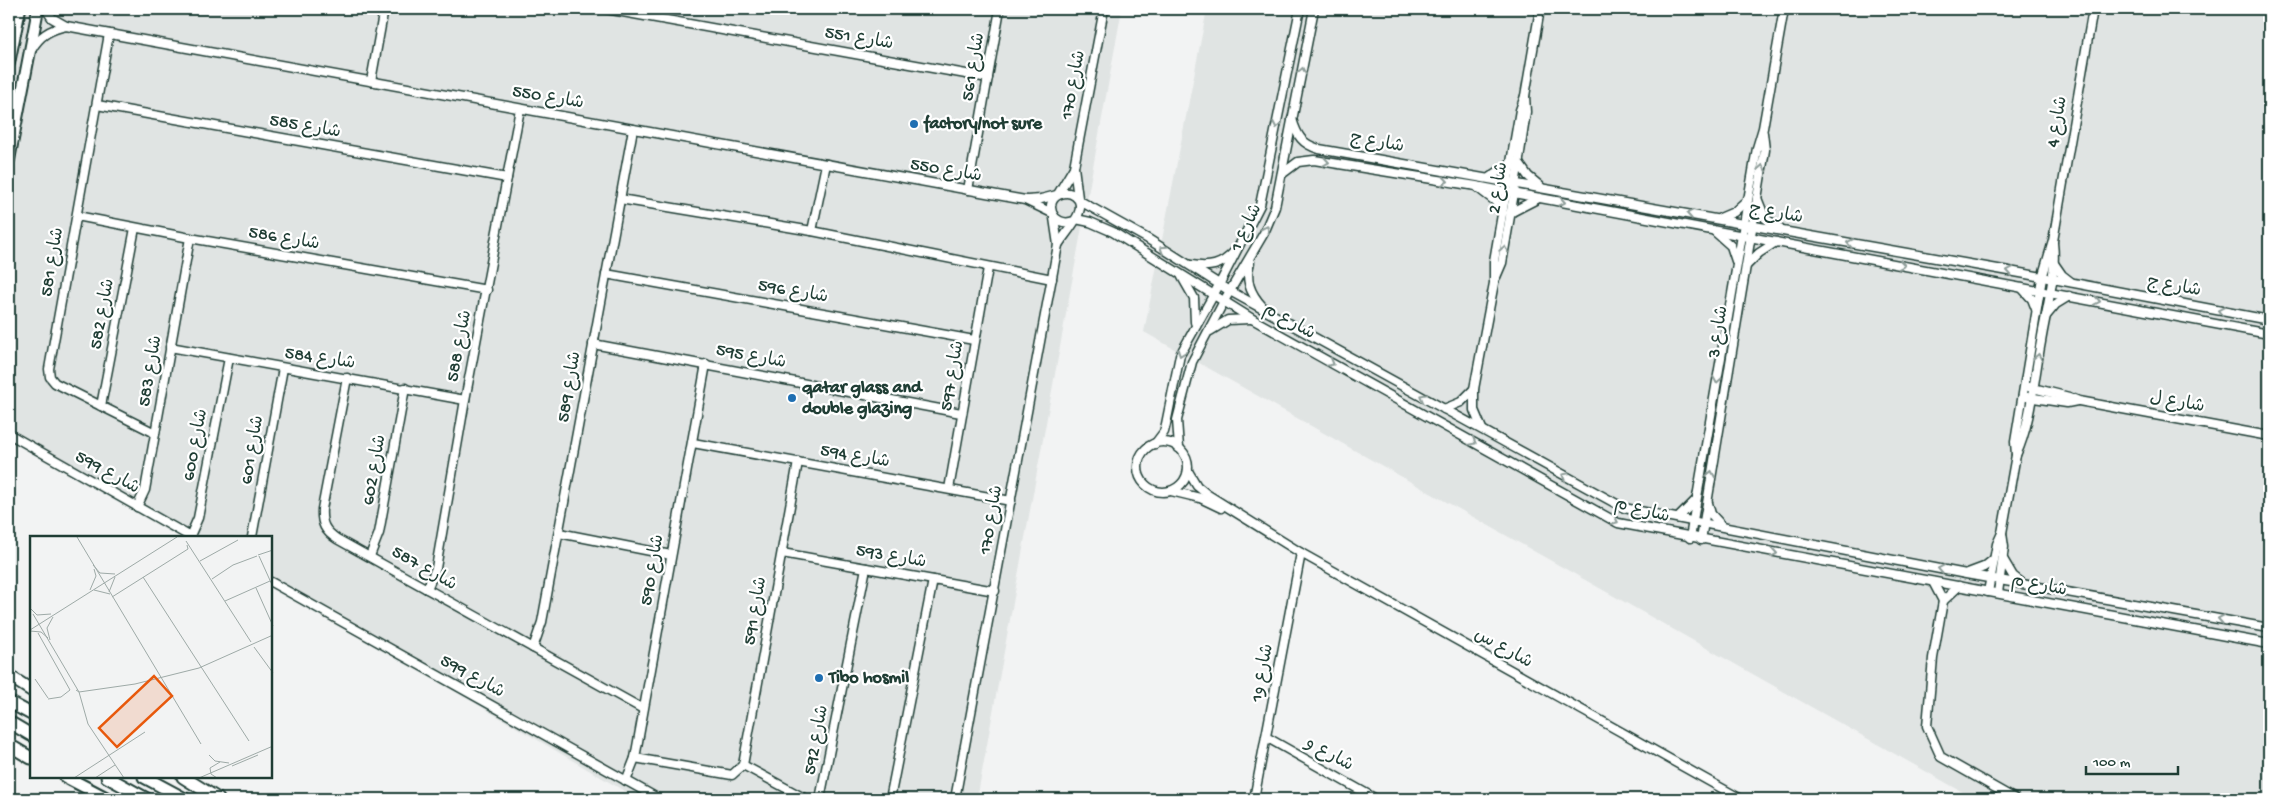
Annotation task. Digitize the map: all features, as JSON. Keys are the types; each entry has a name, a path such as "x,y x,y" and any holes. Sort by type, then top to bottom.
{"highway":[{"path":"9,677 28,688"},
{"path":"9,702 30,713"},
{"path":"9,722 30,733"},
{"path":"9,746 30,757"},
{"path":"68,778 108,799"},
{"path":"109,778 148,799"},
{"path":"146,778 185,799"},
{"path":"185,778 218,799"}],"main road":[{"path":"9,63 20,9"},
{"path":"9,160 38,9"}],"street":[{"name":"شارع 550","path":"46,9 52,18 66,26 109,34 1025,200 1042,199 1058,195"},
{"path":"371,81 384,9"},
{"name":"شارع 551","path":"606,9 988,78"},
{"name":"شارع 561","path":"968,190 1000,9"},
{"name":"شارع 170","path":"1058,195 1074,167 1104,9"},
{"name":"شارع 1","path":"1155,444 1164,432 1180,354 1241,245 1260,205 1300,9"},
{"name":"شارع 1","path":"1179,448 1177,420 1192,362 1224,301 1252,256 1271,220 1282,174 1314,9"},
{"name":"شارع 2","path":"1482,429 1474,410 1474,389 1494,283 1502,263 1506,213 1514,162 1526,112 1525,96 1540,9"},
{"name":"شارع 3","path":"1701,540 1702,523 1745,268 1757,148 1763,128 1784,9"},
{"name":"شارع 4","path":"2027,397 2024,386 2042,278 2049,262 2053,241 2093,9"},
{"path":"30,52 41,36 49,31 66,26"},
{"name":"شارع 581","path":"109,34 49,370 50,377 54,383 155,433"},
{"name":"شارع 585","path":"97,105 507,178"},
{"name":"شارع 588","path":"427,589 436,568 465,400 520,108"},
{"name":"شارع ج","path":"1292,119 1298,138 1310,146 1319,149 1489,177 2269,320"},
{"name":"شارع 589","path":"533,648 542,622 633,129"},
{"name":"شارع ج","path":"1282,174 1298,162 1314,160 1476,186 2021,286 2269,334"},
{"path":"1489,177 1514,162 1541,187"},
{"path":"812,231 826,164"},
{"name":"شارع 170","path":"1074,167 1079,199"},
{"path":"1476,186 1495,201 1506,213 1539,198"},
{"path":"1069,193 1079,199 1081,211 1075,220 1064,223 1053,215 1051,203 1058,195 1069,193"},
{"path":"1717,219 1734,212 1752,198 1765,218 1783,230"},
{"path":"620,199 812,231 988,268 1052,279"},
{"name":"شارع م","path":"1079,199 1219,285 1624,508 1966,574 2269,628"},
{"name":"شارع 550","path":"1025,200 1053,215"},
{"name":"شارع 170","path":"955,799 1058,245 1053,215"},
{"name":"شارع 586","path":"76,216 486,290"},
{"name":"شارع 170","path":"1058,245 1075,220"},
{"name":"شارع م","path":"1075,220 1090,222 1113,232 1254,320 1618,523 1690,538 2269,644"},
{"name":"شارع 582","path":"101,406 135,228"},
{"path":"1713,230 1731,246 1737,263"},
{"name":"شارع 3","path":"1690,538 1737,263 1747,236"},
{"name":"شارع 583","path":"137,507 145,490 190,238"},
{"path":"1745,268 1759,253 1776,242"},
{"path":"1187,264 1214,266 1225,260 1241,245"},
{"path":"1252,256 1248,276 1250,289 1261,305 1269,312"},
{"path":"2026,274 2049,262 2074,285"},
{"name":"شارع 4","path":"1988,592 1994,559 2002,533 2016,455 2015,442 2027,397 2033,388 2051,280 2049,262"},
{"name":"شارع 597","path":"949,490 988,268"},
{"name":"شارع 596","path":"606,274 974,340"},
{"path":"1179,274 1194,298 1195,326"},
{"path":"2021,286 2032,299 2037,313"},
{"path":"2045,318 2056,304 2070,296"},
{"path":"2196,319 2198,306"},
{"path":"1206,334 1220,323 1228,320 1237,318 1254,320"},
{"name":"شارع 595","path":"593,344 962,413"},
{"name":"شارع 584","path":"170,347 465,400"},
{"name":"شارع 600","path":"190,536 198,518 229,358"},
{"name":"شارع 590","path":"626,781 635,758 706,364"},
{"name":"شارع 601","path":"252,536 283,368"},
{"name":"شارع 587","path":"347,378 321,520 324,528 330,534 643,709"},
{"name":"شارع ل","path":"2024,386 2079,401 2269,436"},
{"name":"شارع 602","path":"370,556 379,533 405,388"},
{"path":"1444,409 1461,402 1474,389"},
{"name":"شارع ل","path":"2027,397 2067,403 2079,401"},
{"name":"شارع 599","path":"9,434 190,536"},
{"name":"شارع 594","path":"693,443 1011,501"},
{"path":"1168,443 1179,448 1187,458 1188,471 1181,485 1172,491 1152,490 1140,475 1141,456 1144,451 1155,444 1168,443"},
{"path":"1500,458 1507,444"},
{"name":"شارع 591","path":"743,765 798,462"},
{"name":"شارع س","path":"1188,471 1202,490 1301,553 1741,799"},
{"name":"شارع س","path":"1172,491 1200,498 1252,523"},
{"path":"1707,498 1711,514 1722,526"},
{"path":"1678,518 1696,500"},
{"path":"559,532 671,555"},
{"name":"شارع 4","path":"1998,594 2003,558 2002,533"},
{"name":"شارع 593","path":"782,553 995,591"},
{"name":"شارع و1","path":"1254,799 1301,553"},
{"path":"2003,558 2013,576 2024,584"},
{"path":"1966,574 1978,570 1994,559"},
{"name":"شارع 592","path":"820,799 866,568"},
{"path":"890,799 933,580"},
{"path":"1933,582 1943,601"},
{"name":"شارع 599","path":"272,583 659,799"},
{"path":"1959,586 1943,601 1933,658 1927,726 1941,757 2015,799"},
{"path":"2085,610 2086,595"},
{"path":"2239,638 2241,622"},
{"name":"شارع و","path":"1266,737 1376,799"},
{"path":"635,758 732,775 743,765 806,799"}],"shaded area":[{"path":"9,9 1122,9 977,799 638,799 272,584 272,536 190,536 9,429"},
{"path":"1207,9 2269,9 2269,799 1975,799 1144,332"}],"place":[{"name":"factory/not sure","path":"914,124"},
{"name":"qatar glass and double glazing","path":"792,398"},
{"name":"Tibo hosmil","path":"819,678"}]}
